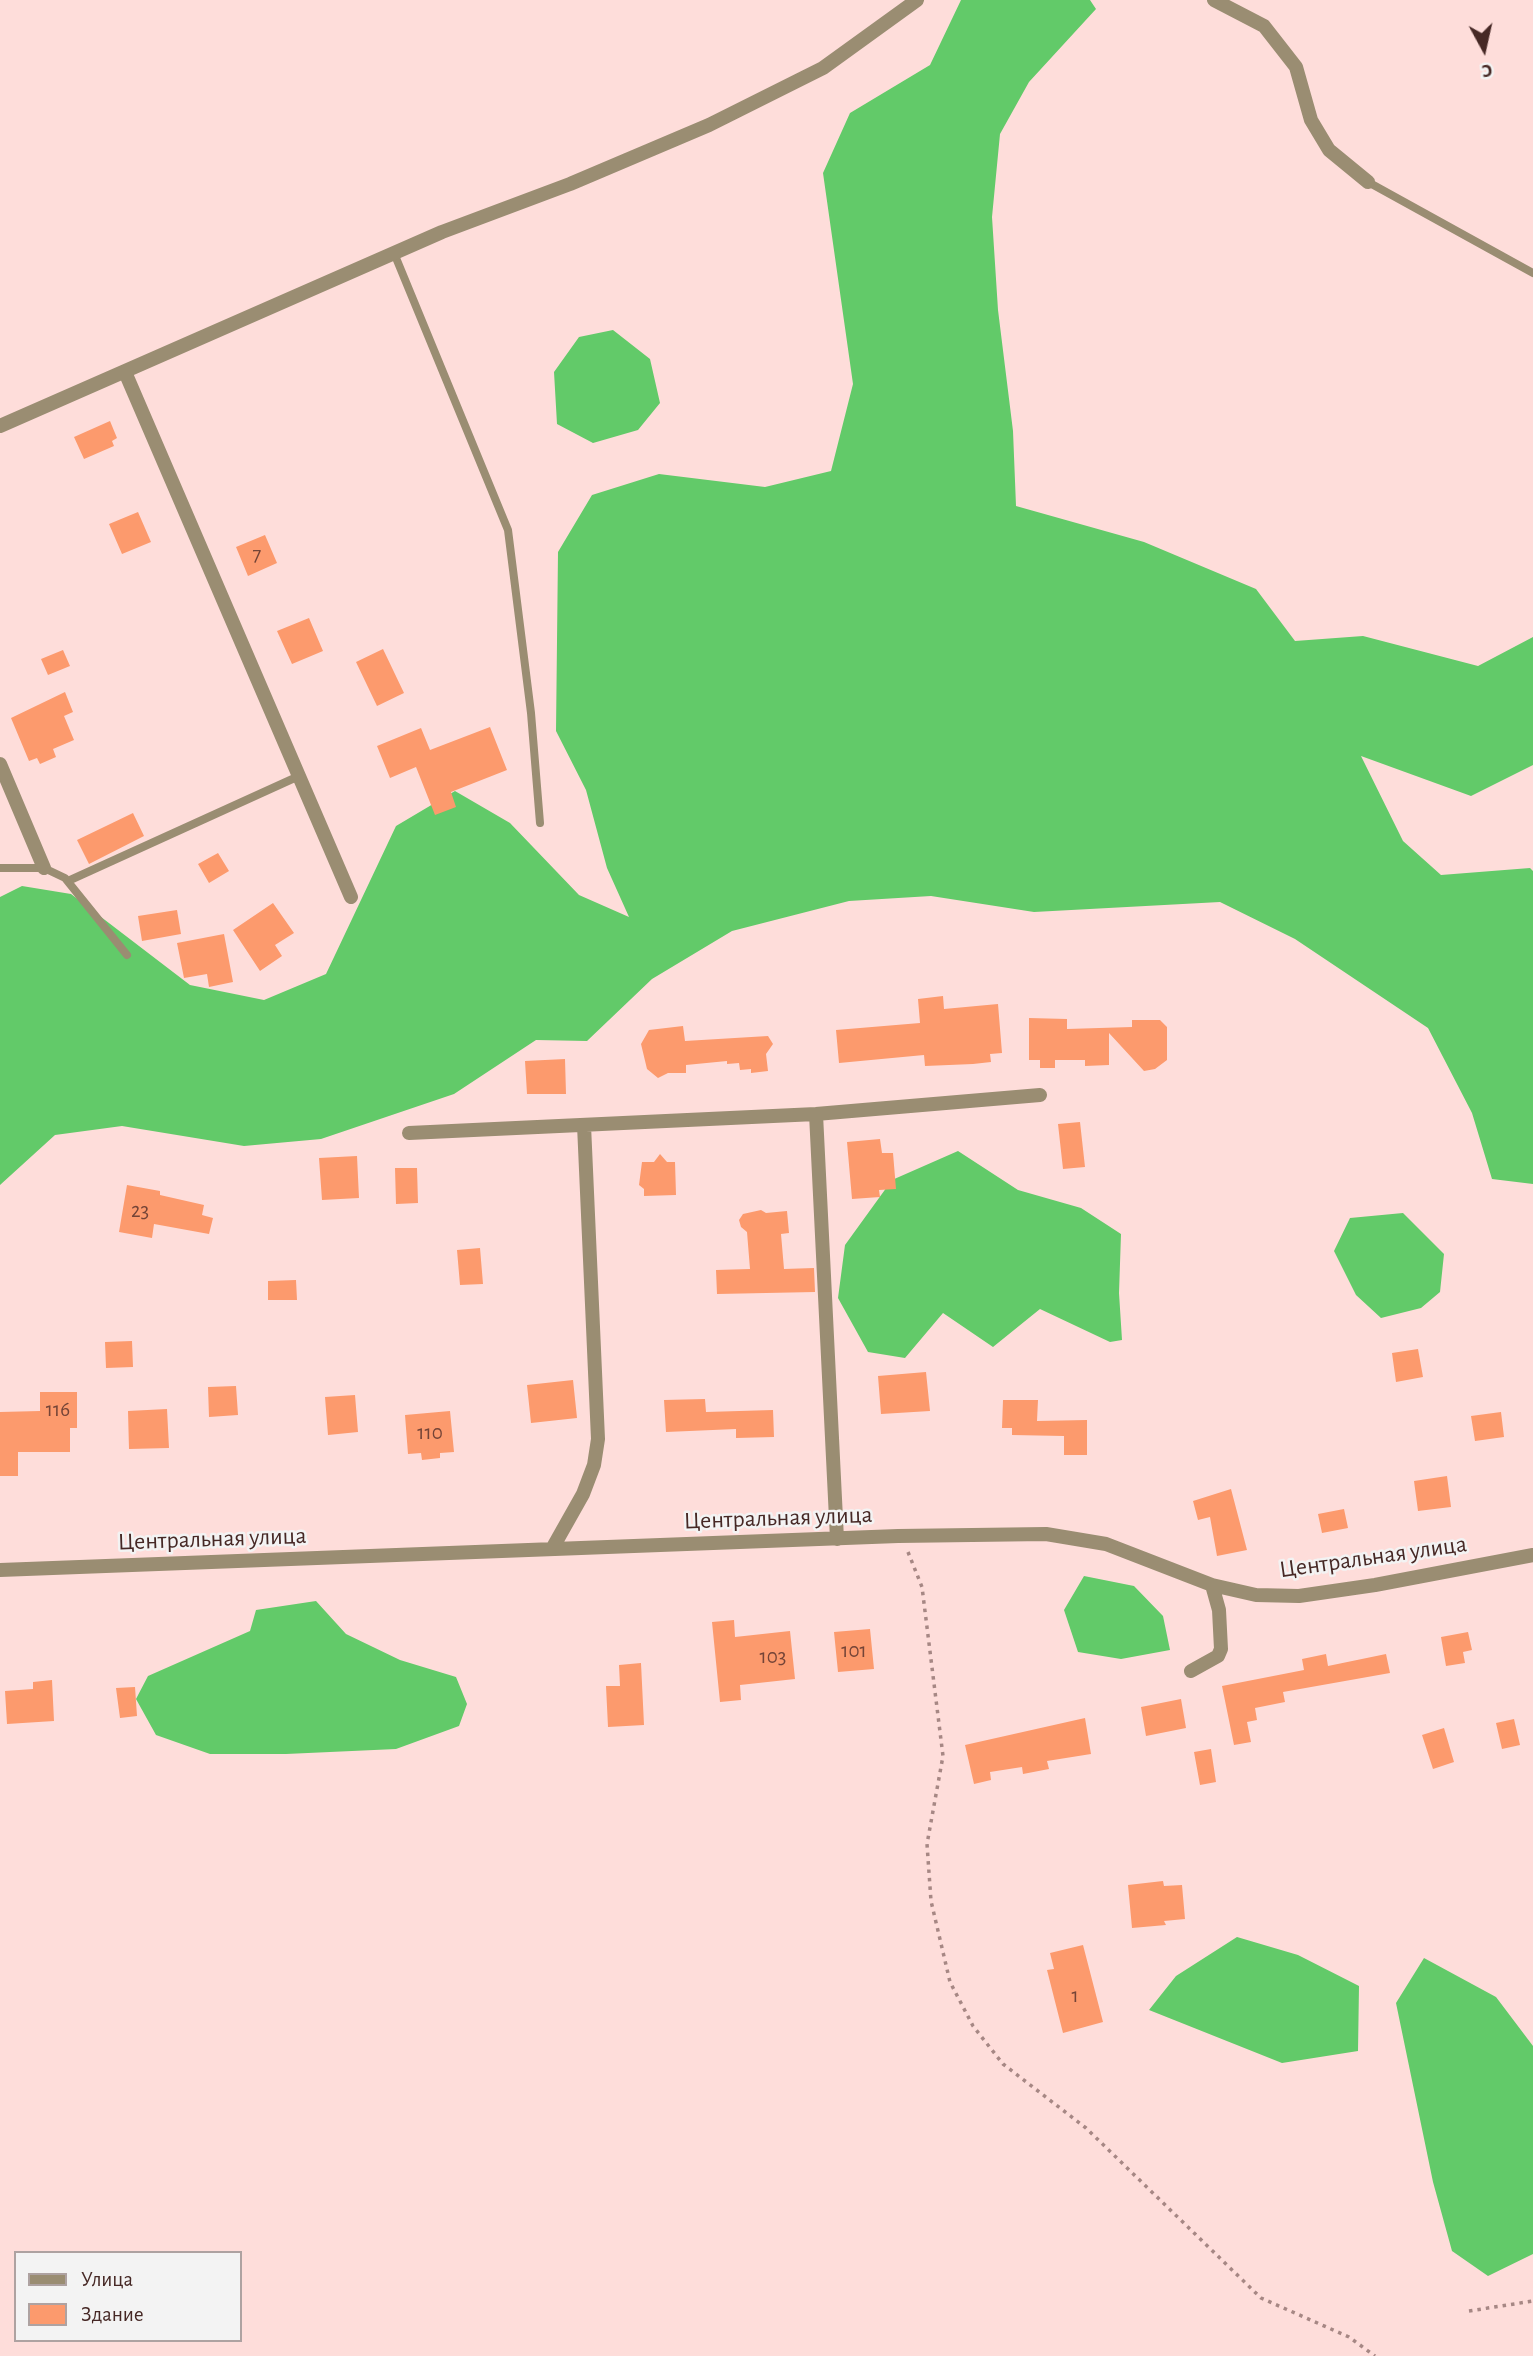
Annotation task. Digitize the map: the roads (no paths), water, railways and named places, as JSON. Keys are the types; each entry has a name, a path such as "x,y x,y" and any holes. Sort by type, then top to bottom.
{"street":[{"path":"0,426 394,253 570,184 709,125 823,68 918,0"},
{"path":"1214,0 1264,26 1296,67 1311,120 1329,150 1368,183"},
{"path":"125,372 351,897"},
{"path":"0,764 44,868"},
{"path":"409,1133 816,1114 1040,1096"},
{"path":"816,1114 837,1539"},
{"path":"552,1549 583,1494 594,1465 598,1439 584,1125"},
{"name":"Центральная улица","path":"6,1570 898,1536 1046,1534 1106,1544 1212,1585 1256,1595 1299,1596 1375,1585 1533,1555"},
{"path":"1191,1671 1218,1656 1221,1649 1219,1610 1212,1585"}],"lane":[{"path":"1368,183 1533,273"},
{"path":"394,253 508,530 531,713 540,823"},
{"path":"68,881 299,776"},
{"path":"0,868 44,868 68,881 127,955"}]}
